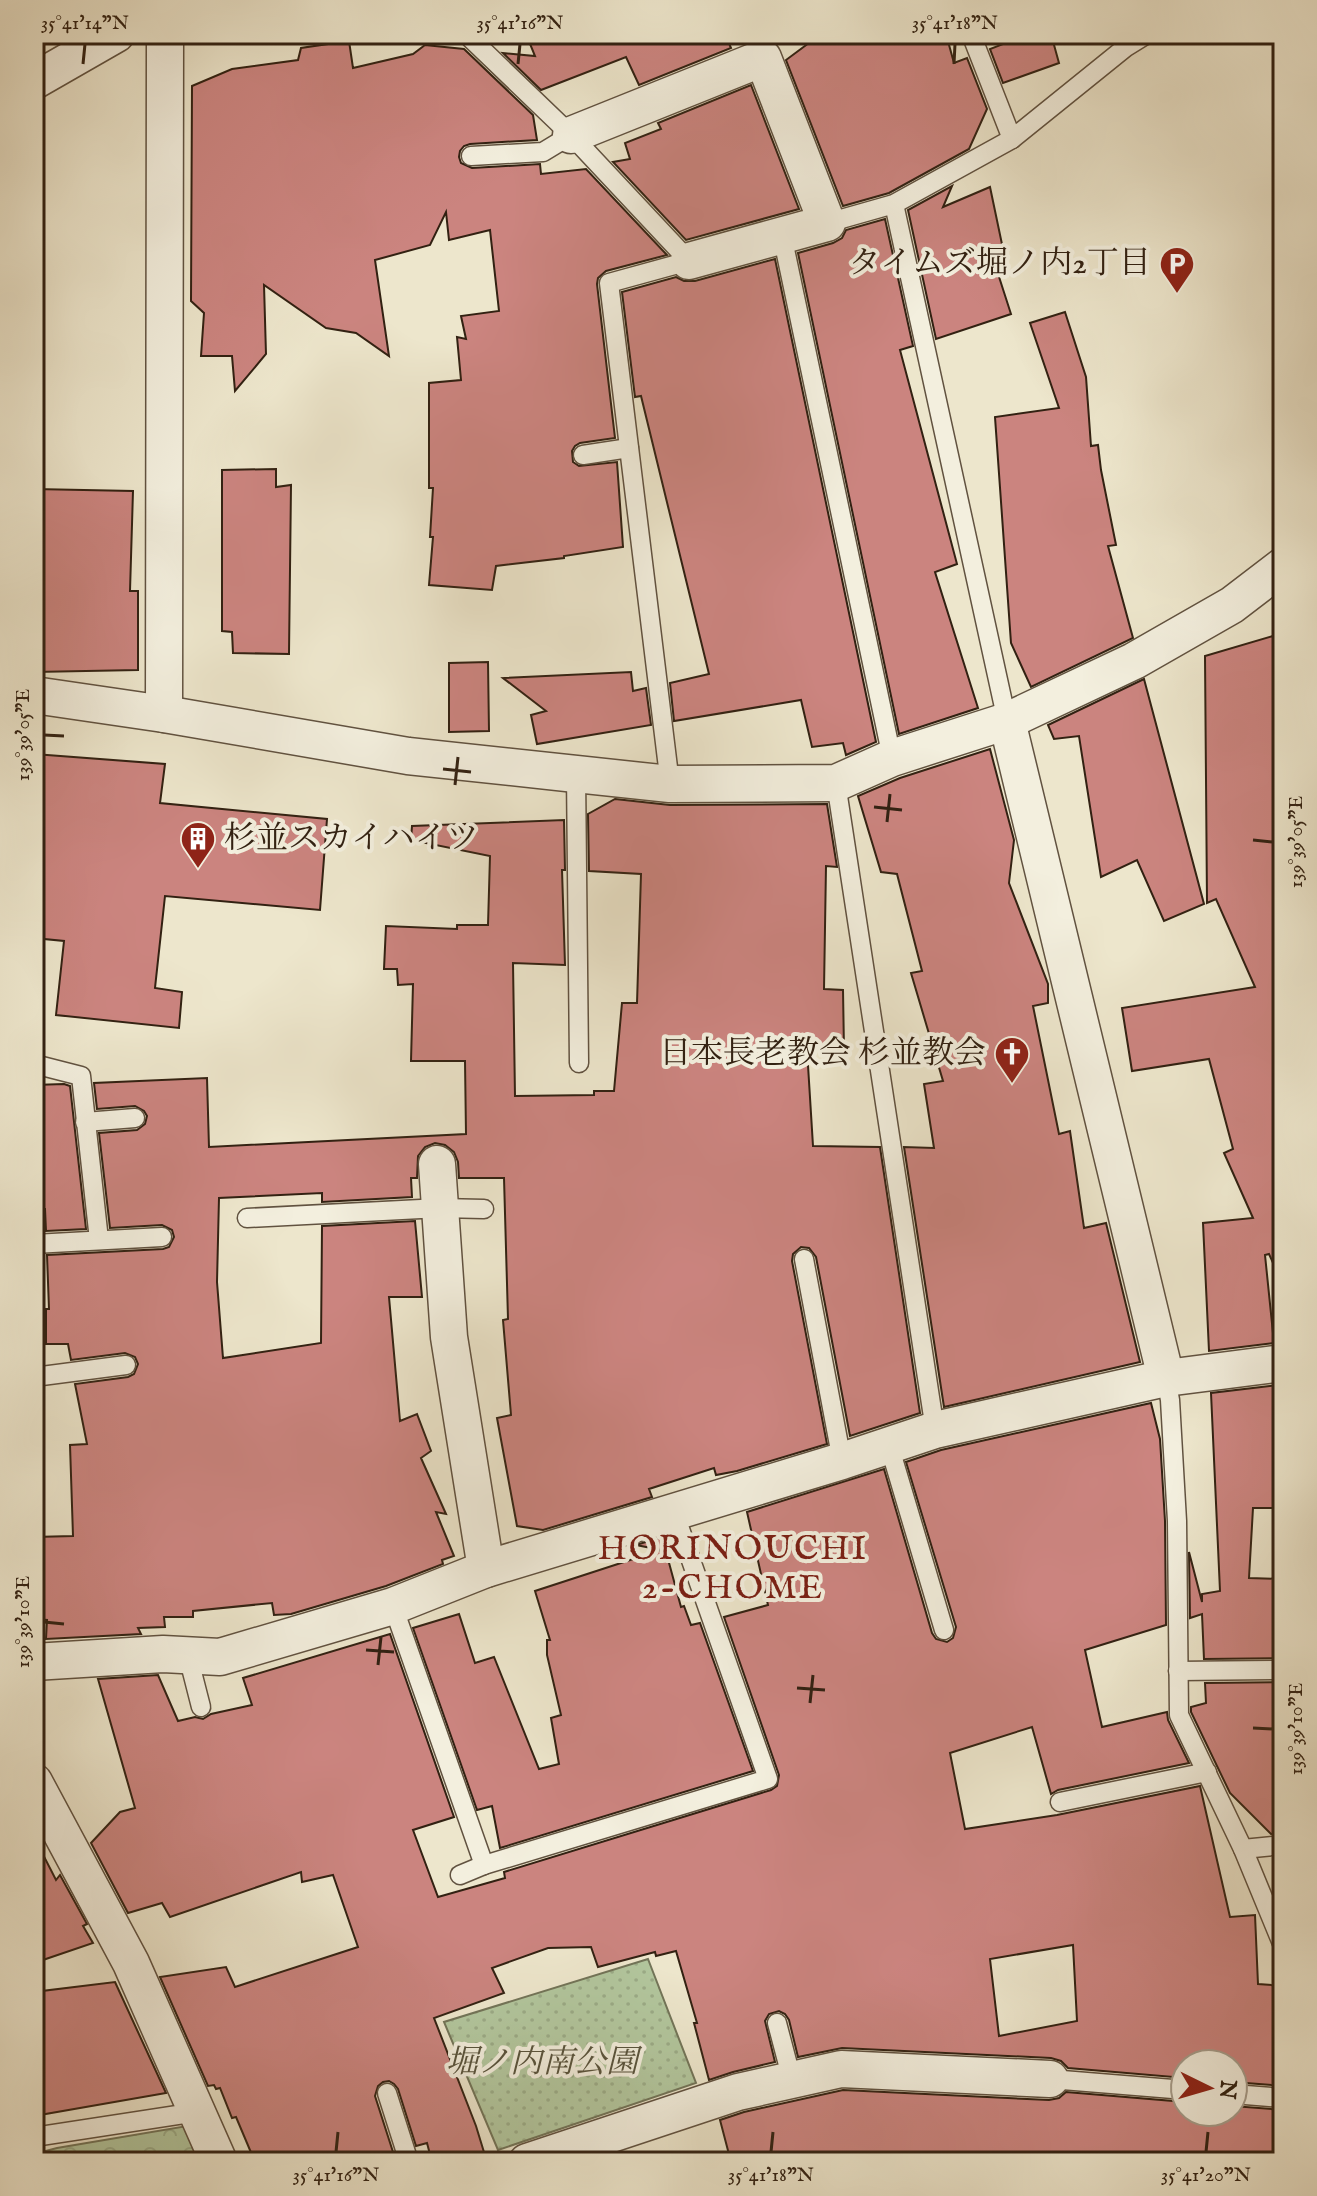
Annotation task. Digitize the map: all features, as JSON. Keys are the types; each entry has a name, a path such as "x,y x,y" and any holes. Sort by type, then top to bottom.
{"street":[{"path":"34,81 116,34"},
{"path":"164,714 165,34"},
{"path":"571,135 763,58 827,223 689,261"},
{"path":"34,695 408,756 670,784 836,783 892,758 1007,721 1146,654 1232,605 1283,566"},
{"path":"1007,721 1166,1378"},
{"path":"437,1164 449,1337 486,1569"},
{"path":"34,1662 163,1654 220,1657 393,1606 486,1569 935,1430 1166,1378 1283,1363"},
{"path":"34,1782 131,1963 219,2162"},
{"path":"527,2162 738,2092 841,2069 1050,2079"}],"lane":[{"path":"466,34 571,135 689,261 609,283 670,784"},
{"path":"971,34 1012,139"},
{"path":"827,223 894,204 1012,139 1126,47 1147,34"},
{"path":"471,156 543,152 571,135"},
{"path":"894,204 1007,721"},
{"path":"782,235 892,758"},
{"path":"583,455 629,448"},
{"path":"576,774 579,1063"},
{"path":"836,783 935,1430"},
{"path":"34,1064 81,1076 99,1240"},
{"path":"85,1122 135,1118"},
{"path":"247,1218 440,1208 484,1209"},
{"path":"34,1244 162,1237"},
{"path":"804,1259 842,1461"},
{"path":"34,1377 126,1365"},
{"path":"1166,1378 1177,1521 1179,1715 1243,1849 1283,1946"},
{"path":"889,1445 944,1630"},
{"path":"460,1875 484,1865 768,1779 674,1512"},
{"path":"393,1606 484,1865"},
{"path":"188,1656 201,1707"},
{"path":"1178,1671 1283,1670"},
{"path":"1060,1802 1207,1772"},
{"path":"1243,1849 1283,1845"},
{"path":"777,2023 792,2080"},
{"path":"1050,2079 1169,2089"},
{"path":"387,2093 409,2162"},
{"path":"1249,2095 1283,2098"},
{"path":"34,2137 197,2112"}],"green space":[{"name":"堀ノ内南公園","path":"648,1959 696,2083 498,2150 444,2022"},
{"path":"187,2126 203,2162 34,2162 34,2154 57,2148"}],"building":[{"path":"526,34 725,34 731,48 639,85 626,57 541,90 503,53 535,56"},
{"path":"821,34 946,34 954,63 967,58 987,109 969,149 889,193 843,206 786,60"},
{"path":"1029,34 1051,34 1059,63 1003,83 990,49"},
{"path":"349,41 353,68 413,54 425,45 464,49 533,115 537,140 470,144 460,151 461,163 472,168 540,164 541,174 586,169 667,255 606,271 598,278 597,284 615,438 580,443 572,451 573,462 579,466 617,462 623,547 496,566 492,590 429,585 433,488 429,488 429,383 461,380 457,337 466,339 461,316 499,311 490,230 449,240 446,212 430,245 375,260 389,356 356,333 326,328 264,285 266,354 235,391 232,356 201,356 204,313 191,301 192,86 232,69 298,60 301,48"},
{"path":"751,85 799,209 686,240 613,162 630,159 625,143 661,129 658,123"},
{"path":"952,186 943,207 990,187 1003,249 991,252 1011,314 936,339 908,210"},
{"path":"885,219 913,346 900,350 957,564 935,572 978,708 899,734 798,253 833,243 842,238 846,230"},
{"path":"775,259 876,742 846,755 843,743 812,747 801,700 674,721 670,683 709,674 641,396 635,397 622,292 676,277 695,281"},
{"path":"1065,312 1086,377 1091,446 1098,445 1116,545 1108,546 1133,638 1031,687 1011,643 995,417 1059,408 1030,323"},
{"path":"276,469 276,487 291,485 289,654 233,653 232,632 222,631 222,470"},
{"path":"34,489 133,491 130,591 138,591 138,670 34,672"},
{"path":"1283,633 1283,1285 1269,1254 1265,1255 1274,1343 1209,1351 1203,1223 1253,1218 1224,1153 1233,1149 1209,1059 1132,1071 1122,1008 1255,987 1216,899 1207,903 1205,656"},
{"path":"488,662 489,731 449,732 449,663"},
{"path":"631,672 633,691 646,688 651,725 537,744 531,715 546,711 503,678"},
{"path":"1144,679 1204,904 1164,921 1137,860 1101,877 1079,736 1054,739 1048,725"},
{"path":"990,749 1014,840 1009,883 1048,984 1048,1003 1033,1006 1059,1134 1070,1131 1084,1228 1106,1223 1140,1362 944,1407 904,1147 934,1148 924,1084 943,1081 911,973 922,971 897,874 881,872 858,796 900,778"},
{"name":"杉並スカイハイツ","path":"34,754 165,764 160,803 327,819 320,910 165,896 155,988 182,992 179,1028 56,1015 64,941 34,938"},
{"path":"615,799 670,805 827,804 837,867 826,866 824,989 843,990 844,1050 807,1049 813,1146 880,1147 920,1413 850,1436 816,1257 809,1248 801,1247 793,1254 792,1261 827,1444 737,1471 716,1475 714,1468 649,1489 652,1497 543,1530 517,1526 497,1418 511,1415 503,1320 508,1319 504,1178 459,1178 454,1152 445,1145 435,1143 425,1147 418,1156 417,1178 411,1178 412,1197 322,1202 322,1193 219,1198 217,1282 223,1358 321,1343 322,1226 415,1221 422,1297 389,1297 400,1421 417,1414 431,1451 421,1458 446,1514 436,1512 454,1556 442,1560 443,1564 386,1586 291,1614 274,1615 272,1603 193,1611 193,1617 164,1617 165,1627 138,1628 141,1634 46,1639 47,1620 34,1619 34,1537 73,1536 70,1445 87,1444 75,1384 128,1377 134,1374 138,1364 135,1357 125,1353 71,1360 68,1344 46,1344 46,1309 49,1309 47,1255 163,1249 169,1247 174,1237 172,1230 162,1225 110,1228 99,1133 137,1130 145,1124 147,1116 135,1106 97,1109 94,1083 207,1078 209,1147 466,1134 465,1061 411,1061 413,984 398,985 397,969 384,969 386,926 457,929 457,925 488,925 490,856 411,840 412,826 564,820 565,965 513,963 515,1096 594,1095 594,1091 614,1091 622,1003 637,1003 641,874 589,871 588,814"},
{"path":"34,1085 70,1086 86,1229 46,1231 45,1209 34,1210"},
{"path":"1278,1385 1279,1396 1283,1396 1283,1508 1253,1508 1249,1578 1283,1579 1283,1658 1204,1659 1202,1614 1190,1618 1189,1552 1202,1602 1202,1594 1220,1591 1211,1393"},
{"path":"1151,1403 1160,1439 1166,1625 1085,1650 1102,1727 1167,1712 1189,1763 1051,1794 1032,1727 950,1753 965,1829 1057,1815 1200,1786 1230,1917 1255,1915 1258,1984 1283,1986 1283,2086 1249,2083 1249,2048 1169,2048 1169,2077 1068,2068 1061,2061 1051,2058 842,2048 798,2057 789,2020 779,2011 769,2014 765,2021 775,2062 709,2080 694,2023 697,2023 676,1951 656,1956 655,1952 598,1967 591,1947 548,1948 492,1968 504,1993 434,2018 487,2162 432,2162 427,2143 416,2146 398,2089 389,2081 378,2086 375,2096 393,2152 356,2162 255,2162 220,2088 208,2086 160,1977 226,1967 235,1987 358,1947 333,1875 302,1882 301,1872 170,1917 162,1903 128,1913 91,1843 120,1812 135,1808 98,1679 158,1675 178,1721 195,1717 203,1719 211,1714 252,1705 243,1678 390,1634 454,1817 413,1830 438,1897 505,1878 504,1872 777,1786 779,1775 724,1617 768,1605 747,1512 884,1469 932,1633 936,1639 947,1642 953,1638 956,1627 906,1462 941,1450","holes":["1073,1945 1077,2021 999,2036 990,1959"]},
{"path":"662,1537 681,1607 684,1606 691,1625 700,1623 753,1771 500,1848 492,1806 477,1810 413,1628 459,1614 475,1663 494,1657 539,1769 559,1764 551,1718 561,1715 547,1655 547,1640 550,1640 535,1591 661,1550 636,1545"},
{"path":"1283,1682 1283,1833 1271,1834 1230,1793 1191,1707 1206,1703 1205,1683"},
{"path":"34,1837 56,1880 60,1875 87,1924 83,1926 93,1943 34,1963"},
{"path":"115,1982 166,2093 34,2116 34,1992"},
{"path":"843,2090 1049,2100 1059,2098 1066,2092 1169,2101 1169,2128 1249,2128 1249,2107 1283,2110 1283,2162 731,2162 720,2120"}],"place":[{"name":"タイムズ堀ノ内2丁目","path":"1177,295"},
{"name":"杉並スカイハイツ","path":"198,870"},
{"name":"日本長老教会 杉並教会","path":"1012,1085"}],"district":[{"name":"HORINOUCHI 2-CHOME","path":"733,1568"}]}
